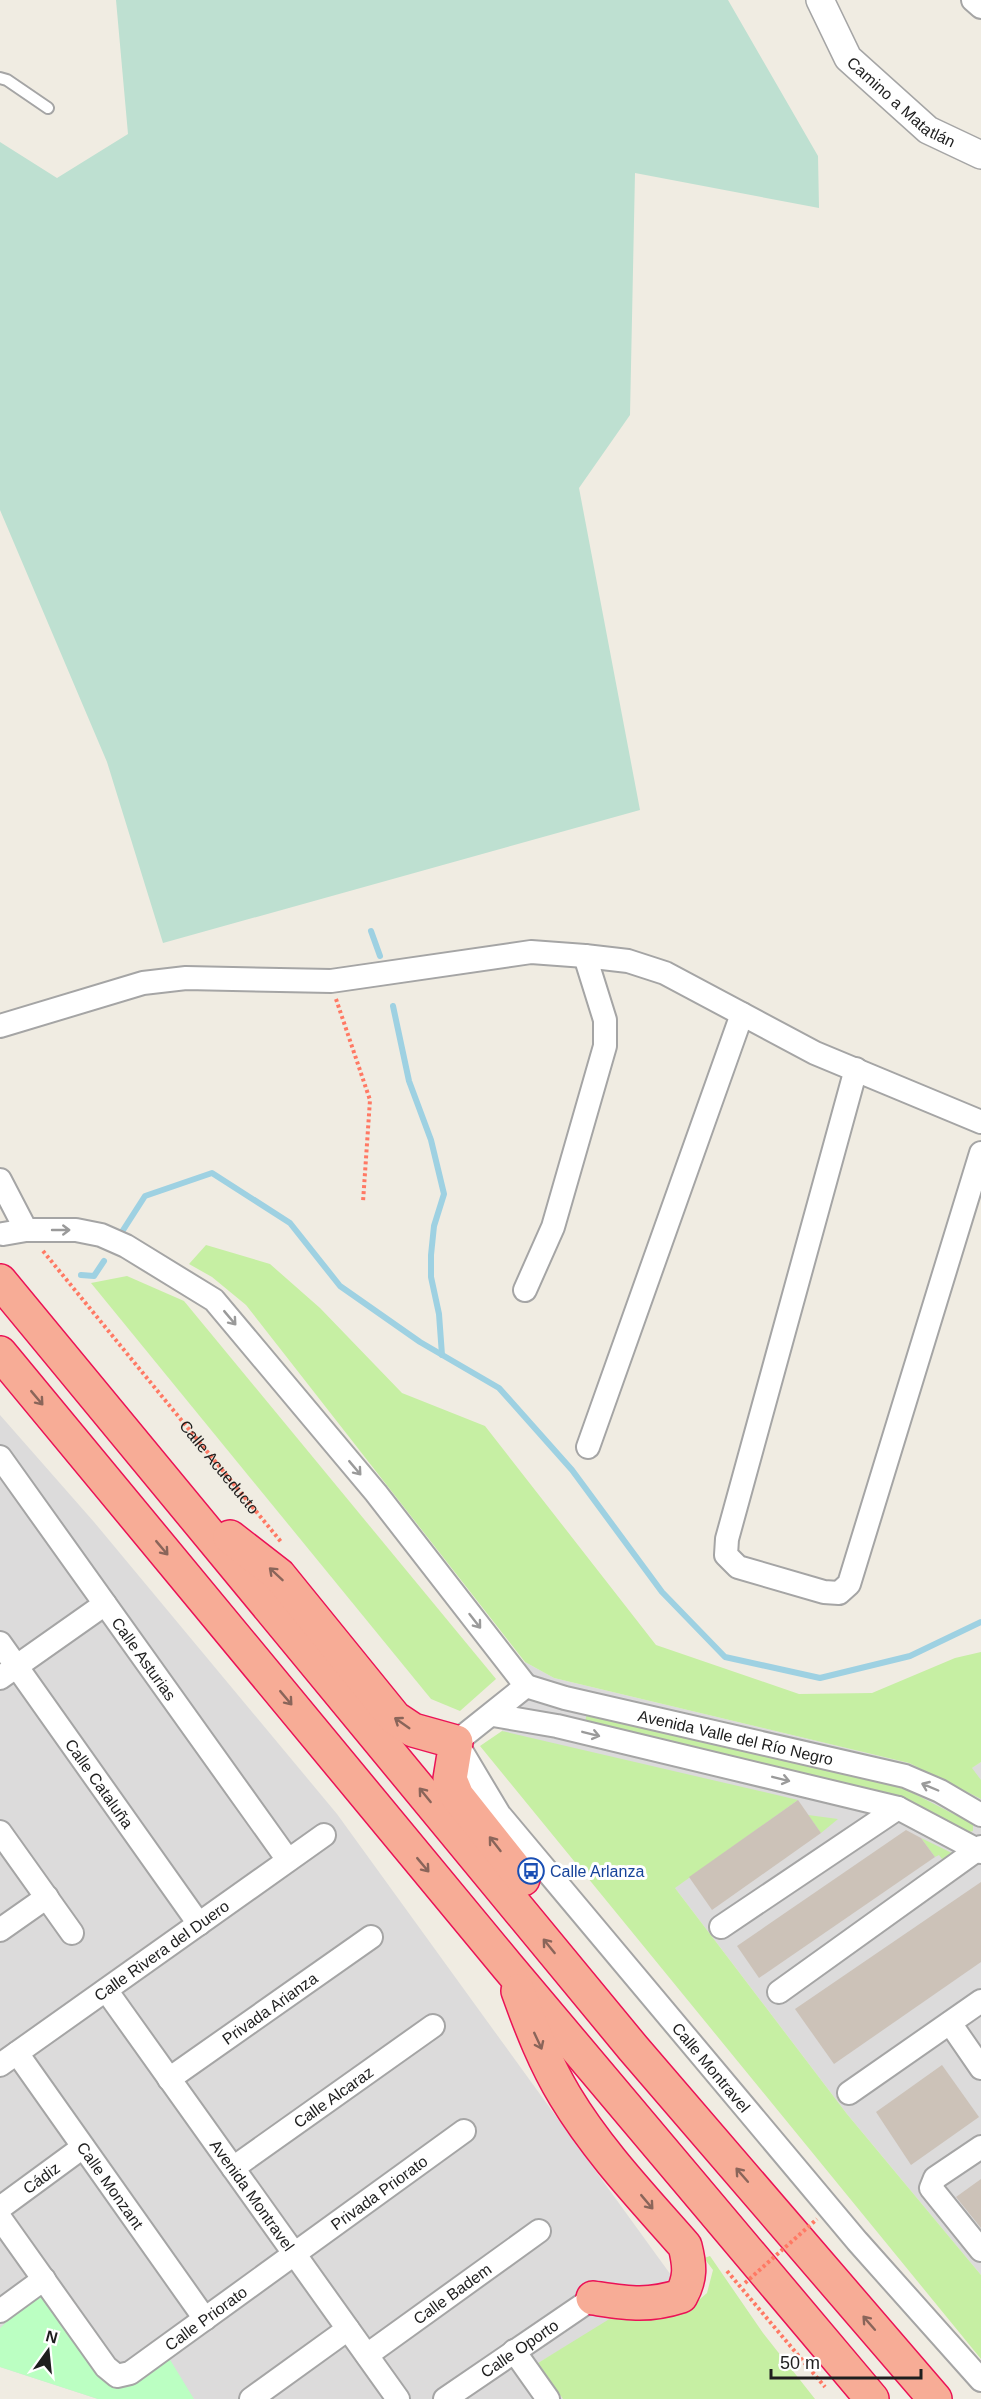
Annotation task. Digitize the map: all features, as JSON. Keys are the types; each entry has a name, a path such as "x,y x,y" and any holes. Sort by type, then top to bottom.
{"highway":[{"path":"0,1281 633,2048 935,2399"},
{"path":"0,1353 508,1967 872,2399"},
{"path":"182,1499 279,1575 394,1718 413,1731 456,1742 450,1779 457,1796 603,1980 617,2005 633,2048"},
{"path":"508,1967 536,2039 564,2095 599,2146 685,2246 689,2280 681,2296 659,2303 637,2305 593,2298"}],"street":[{"name":"Camino a Matatlán","path":"820,0 848,58 928,130 981,155"},
{"path":"973,0 981,7"},
{"path":"0,1026 143,983 186,978 331,981 531,952 585,956 628,962 665,973 815,1053 981,1122"},
{"path":"525,1290 553,1227 605,1047 605,1020 585,956"},
{"path":"588,1447 742,1014"},
{"path":"856,1069 728,1539 726,1555 738,1567 824,1592 839,1593 849,1584 981,1153"},
{"path":"0,1180 26,1230"},
{"path":"3,1234 26,1230 76,1230 101,1235 126,1246 214,1300 376,1493 526,1686 493,1715 456,1742"},
{"name":"Calle Asturias","path":"0,1457 288,1860"},
{"path":"8,1672 105,1604"},
{"name":"Calle Cataluña","path":"0,1643 8,1672 199,1924"},
{"name":"Avenida Valle del Río Negro","path":"526,1686 565,1698 905,1776 940,1791 981,1815"},
{"path":"557,1726 567,1719 569,1713 565,1698"},
{"name":"Avenida Valle del Río Negro","path":"493,1715 557,1726 898,1808 980,1849"},
{"name":"Calle Montravel","path":"456,1742 499,1814 857,2241 981,2380"},
{"path":"722,1927 898,1808"},
{"path":"0,1832 72,1933"},
{"name":"Calle Rivera del Duero","path":"8,2059 324,1835"},
{"path":"779,1992 980,1849"},
{"path":"0,1930 47,1897"},
{"name":"Privada Arianza","path":"169,2079 371,1937"},
{"name":"Avenida Montravel","path":"106,1990 398,2399"},
{"path":"849,2092 981,2001"},
{"path":"950,2023 981,2068"},
{"name":"Calle Alcaraz","path":"233,2168 433,2026"},
{"name":"Calle Monzant","path":"8,2059 83,2147 205,2319"},
{"name":"Privada Priorato","path":"294,2254 464,2131"},
{"name":"Cádiz","path":"0,2208 83,2147"},
{"path":"981,2147 935,2178 931,2188 981,2250"},
{"path":"0,2218 44,2279 0,2311"},
{"name":"Calle Badem","path":"367,2355 538,2231"},
{"name":"Calle Priorato","path":"44,2279 106,2367 117,2376 130,2373 294,2254"},
{"name":"Calle Oporto","path":"444,2399 593,2298"},
{"path":"251,2399 348,2329"},
{"path":"514,2351 548,2399"}],"lane":[{"path":"0,78 8,80 48,108"}],"path":[{"path":"331,981 370,1100 363,1202"},
{"name":"Calle Acueducto","path":"26,1230 284,1544"},
{"path":"745,2283 817,2219"},
{"path":"725,2268 828,2390"}],"shaded area":[{"path":"0,1415 94,1522 337,1814 676,2282 538,2363 563,2399 98,2399 0,2367"},
{"path":"525,1662 554,1678 909,1763 950,1782 981,1762 981,2275 847,2114 678,1892 568,1757 502,1731"}],"green space":[{"path":"116,0 728,0 818,156 819,208 635,173 630,415 579,488 640,810 163,943 107,762 0,510 0,142 57,178 128,134"},
{"path":"206,1245 270,1264 320,1308 402,1393 485,1426 656,1645 799,1694 872,1693 955,1658 981,1652 981,1762 972,1768 981,1780 981,1799 909,1763 554,1678 525,1662 246,1305 212,1277 189,1264"},
{"path":"127,1276 184,1301 496,1679 460,1711 431,1699 91,1283"},
{"path":"587,1713 899,1786 973,1824 973,1831 966,1833 585,1722"},
{"path":"502,1731 798,1800 675,1888 847,2114 981,2275 981,2359 480,1746"},
{"path":"808,1815 838,1819 821,1833"},
{"path":"921,1838 958,1856 946,1864 939,1855 935,1857"},
{"path":"710,2256 763,2333 815,2399 563,2399 538,2363 624,2310 653,2320 686,2311 707,2293 713,2270 704,2258"},
{"path":"43,2288 106,2379 169,2358 194,2399 98,2399 0,2367 0,2328"}],"building":[{"path":"798,1800 821,1833 712,1910 689,1877"},
{"path":"906,1830 921,1838 935,1857 759,1978 737,1946"},
{"path":"981,1882 981,1962 834,2064 795,2009"},
{"path":"942,2065 979,2117 911,2165 876,2112"},
{"path":"981,2179 981,2228 956,2197"}],"waterway":[{"path":"371,931 380,956"},
{"path":"393,1006 409,1081 431,1140 444,1194 434,1226 431,1255 431,1277 439,1314 442,1355"},
{"path":"118,1238 145,1196 212,1173 290,1223 340,1286 420,1342 499,1388 572,1470 662,1592 725,1657 820,1678 910,1656 981,1622"},
{"path":"81,1275 94,1276 104,1261"}],"place":[{"name":"Calle Arlanza","path":"531,1871"}]}
